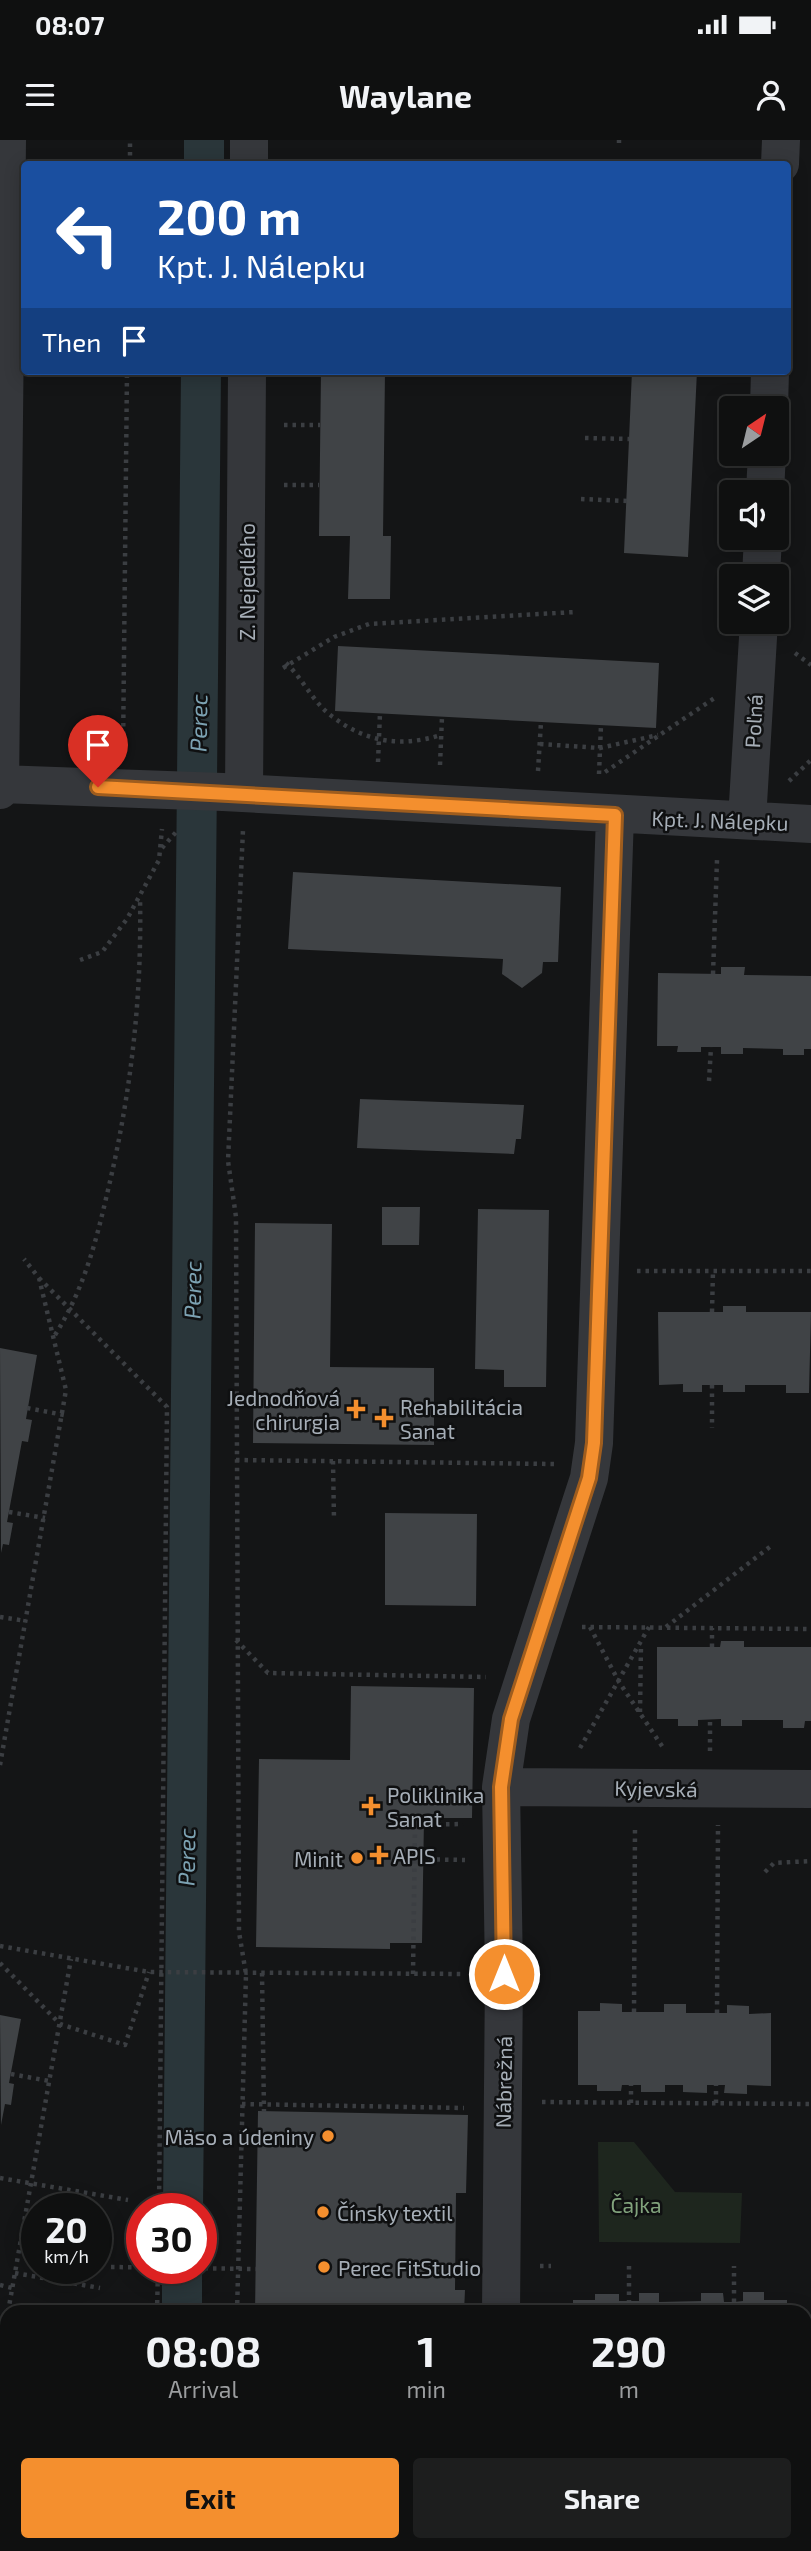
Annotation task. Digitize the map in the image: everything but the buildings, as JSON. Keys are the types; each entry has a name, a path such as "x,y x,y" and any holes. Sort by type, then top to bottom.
{"street":[{"path":"0,786 7,140"},
{"path":"249,161 250,140"},
{"path":"780,161 781,140"},
{"name":"Z. Nejedlého","path":"237,801 247,375"},
{"path":"769,396 770,375"},
{"name":"Poľná","path":"747,820 758,634"},
{"name":"Kpt. J. Nálepku","path":"0,786 172,790 237,801 607,800 747,820 811,824"},
{"name":"Nábrežná","path":"501,2305 504,1974 501,1787 511,1719 589,1478 596,1407 607,800"},
{"name":"Kyjevská","path":"501,1787 811,1789"}],"path":[{"path":"130,140 130,161"},
{"path":"123,760 127,375"},
{"path":"276,425 320,425"},
{"path":"585,438 629,439"},
{"path":"276,485 319,485"},
{"path":"581,499 626,501"},
{"path":"276,673 334,637 369,624 575,612"},
{"path":"282,661 332,717 379,740 414,743 441,735"},
{"path":"599,776 726,691"},
{"path":"377,774 380,713"},
{"path":"439,777 442,717"},
{"path":"538,782 541,722"},
{"path":"601,725 599,776 607,800"},
{"path":"540,744 600,748 662,734"},
{"path":"785,785 811,760"},
{"path":"237,801 228,1161 236,1217 239,1931 246,1975 237,2305"},
{"path":"80,960 102,951 140,898 160,850 162,827"},
{"path":"160,850 178,831"},
{"path":"713,974 718,860"},
{"path":"54,1336 70,1310 93,1254 127,1098 140,993 140,898"},
{"path":"709,1082 710,1047"},
{"path":"24,1259 39,1278 167,1407 159,2193"},
{"path":"629,1271 811,1271"},
{"path":"712,1312 713,1271"},
{"path":"0,1765 65,1415 66,1390 39,1278"},
{"path":"712,1385 712,1428"},
{"path":"27,1408 65,1415"},
{"path":"236,1460 575,1465 589,1478"},
{"path":"333,1461 334,1520"},
{"path":"9,1512 46,1518"},
{"path":"666,1628 771,1546"},
{"path":"0,1616 26,1621"},
{"path":"582,1627 811,1629"},
{"path":"590,1627 619,1682 669,1755"},
{"path":"576,1755 649,1628"},
{"path":"712,1628 712,1647"},
{"path":"236,1640 268,1673 487,1677"},
{"path":"640,1642 640,1713"},
{"path":"710,1719 710,1755"},
{"path":"0,1724 7,1725"},
{"path":"634,2012 636,1823"},
{"path":"413,1974 413,1825 465,1824"},
{"path":"717,2013 718,1824"},
{"path":"413,1859 467,1860"},
{"path":"765,1872 774,1863 811,1861"},
{"path":"0,1946 149,1972 246,1975 504,1974"},
{"path":"9,2305 71,1959"},
{"path":"0,1963 60,2024 125,2045 149,1972"},
{"path":"262,1973 264,2112"},
{"path":"11,2074 49,2081"},
{"path":"631,2085 631,2103"},
{"path":"716,2085 716,2103"},
{"path":"242,2104 470,2108 502,2101 811,2104"},
{"path":"0,2178 126,2200"},
{"path":"629,2266 629,2301"},
{"path":"734,2266 734,2302"},
{"path":"217,2269 256,2269"},
{"path":"15,2273 100,2288"},
{"path":"157,2305 158,2284"},
{"path":"0,2286 12,2288"}],"green space":[{"name":"Čajka","path":"598,2142 634,2142 675,2192 742,2193 740,2243 599,2242"}],"waterway":[{"name":"Perec","path":"204,140 204,161"},
{"name":"Perec","path":"183,2193 201,375"},
{"name":"Perec","path":"182,2284 182,2305"}],"place":[{"name":"Jednodňová chirurgia","path":"356,1409"},
{"name":"Rehabilitácia Sanat","path":"384,1418"},
{"name":"Poliklinika Sanat","path":"371,1806"},
{"name":"APIS","path":"379,1855"},
{"name":"Minit","path":"357,1858"},
{"name":"Mäso a údeniny","path":"328,2136"},
{"name":"Čínsky textil","path":"323,2212"},
{"name":"Perec FitStudio","path":"324,2267"}],"route":[{"path":"98,787 615,815 594,1443 589,1478 511,1719 501,1787 504,1974"}]}
